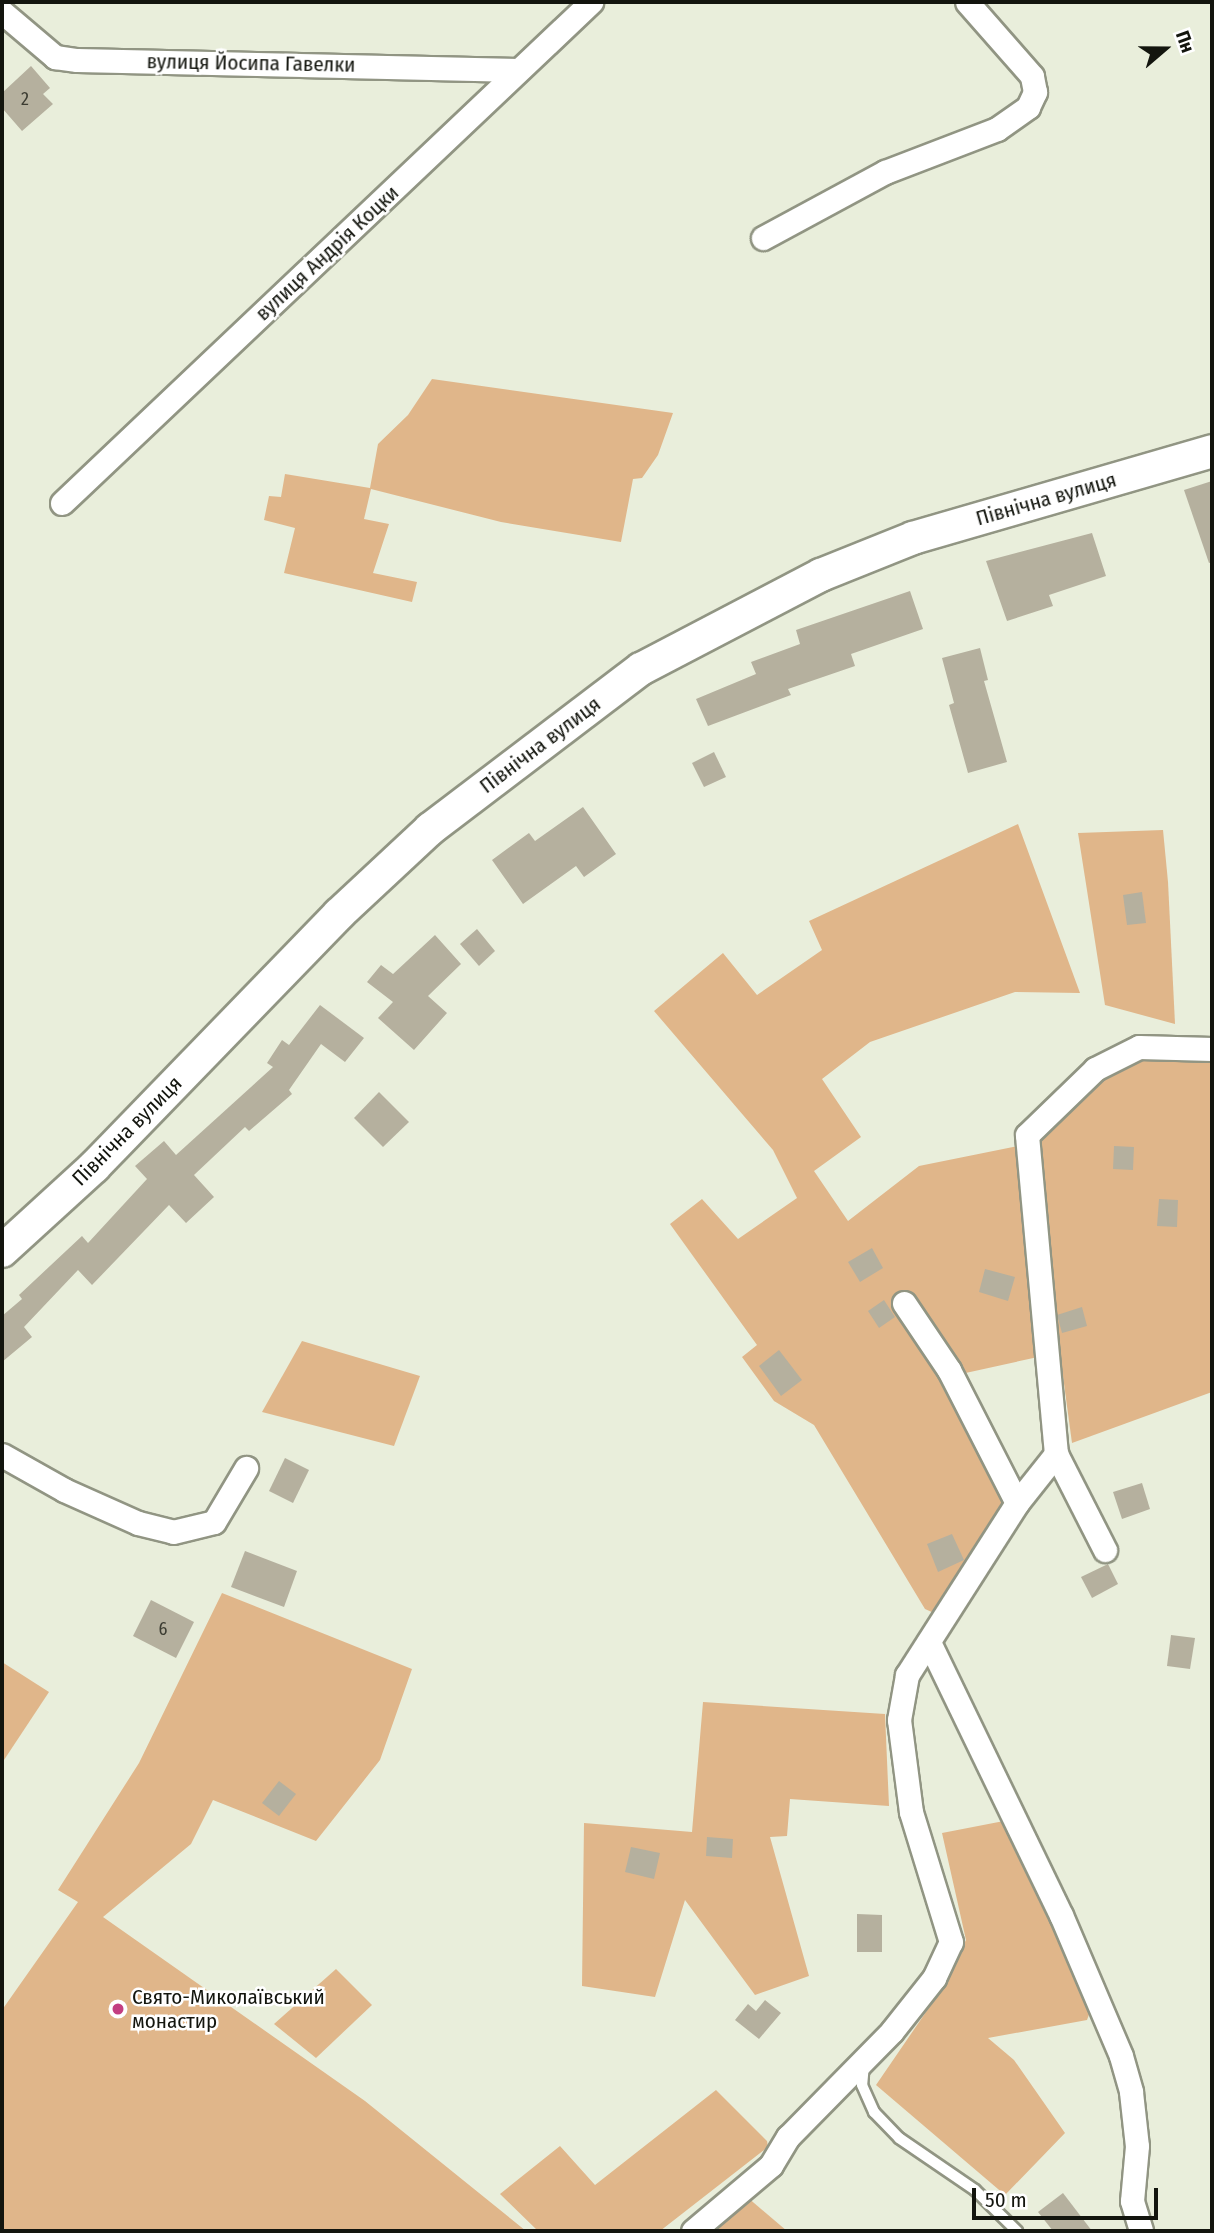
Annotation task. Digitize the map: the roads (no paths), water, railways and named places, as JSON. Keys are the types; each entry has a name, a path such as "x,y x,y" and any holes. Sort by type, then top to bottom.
{"street":[{"name":"вулиця Андрія Коцки","path":"62,503 591,2"},
{"path":"763,238 885,172 997,129 1028,107 1035,92 1032,76 967,2"},
{"name":"вулиця Йосипа Гавелки","path":"2,12 39,47 66,59 518,70"},
{"name":"Північна вулиця","path":"2,1251 94,1167 339,914 430,829 641,669 821,575 913,538 1212,451"},
{"path":"1105,1550 1056,1454 1027,1135 1094,1069 1139,1047 1212,1049"},
{"path":"904,1303 949,1370 1017,1503"},
{"path":"693,2231 771,2165 788,2137 864,2061 934,1978 951,1942 911,1812 899,1720 907,1675 1017,1503 1056,1454"},
{"path":"2,1455 89,1501 138,1523 173,1532 214,1522 227,1507 246,1468"},
{"path":"929,1642 1061,1915 1121,2056 1131,2092 1137,2147 1132,2201 1141,2231"}],"lane":[{"path":"864,2061 862,2084 874,2112 899,2138 975,2190 1017,2231"}],"place":[{"name":"Свято-Миколаївський монастир","path":"118,2009"}]}
